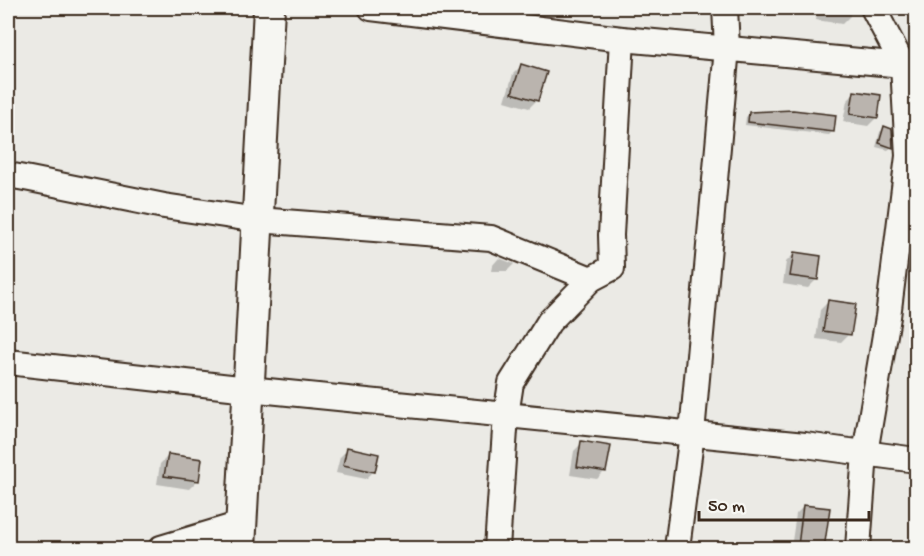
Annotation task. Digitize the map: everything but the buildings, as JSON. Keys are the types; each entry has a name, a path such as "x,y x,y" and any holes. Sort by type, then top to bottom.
{"street":[{"path":"161,549 240,536 269,8"},
{"path":"371,8 622,39 910,66"},
{"path":"677,549 692,434 727,48 725,8"},
{"path":"858,549 865,453 888,317 908,156 910,66 873,8"},
{"path":"497,549 506,415 511,383 549,322 591,279 612,268 611,235 622,39"},
{"path":"8,175 164,206 258,220 492,238 591,279"},
{"path":"8,362 805,445 916,460"}]}
